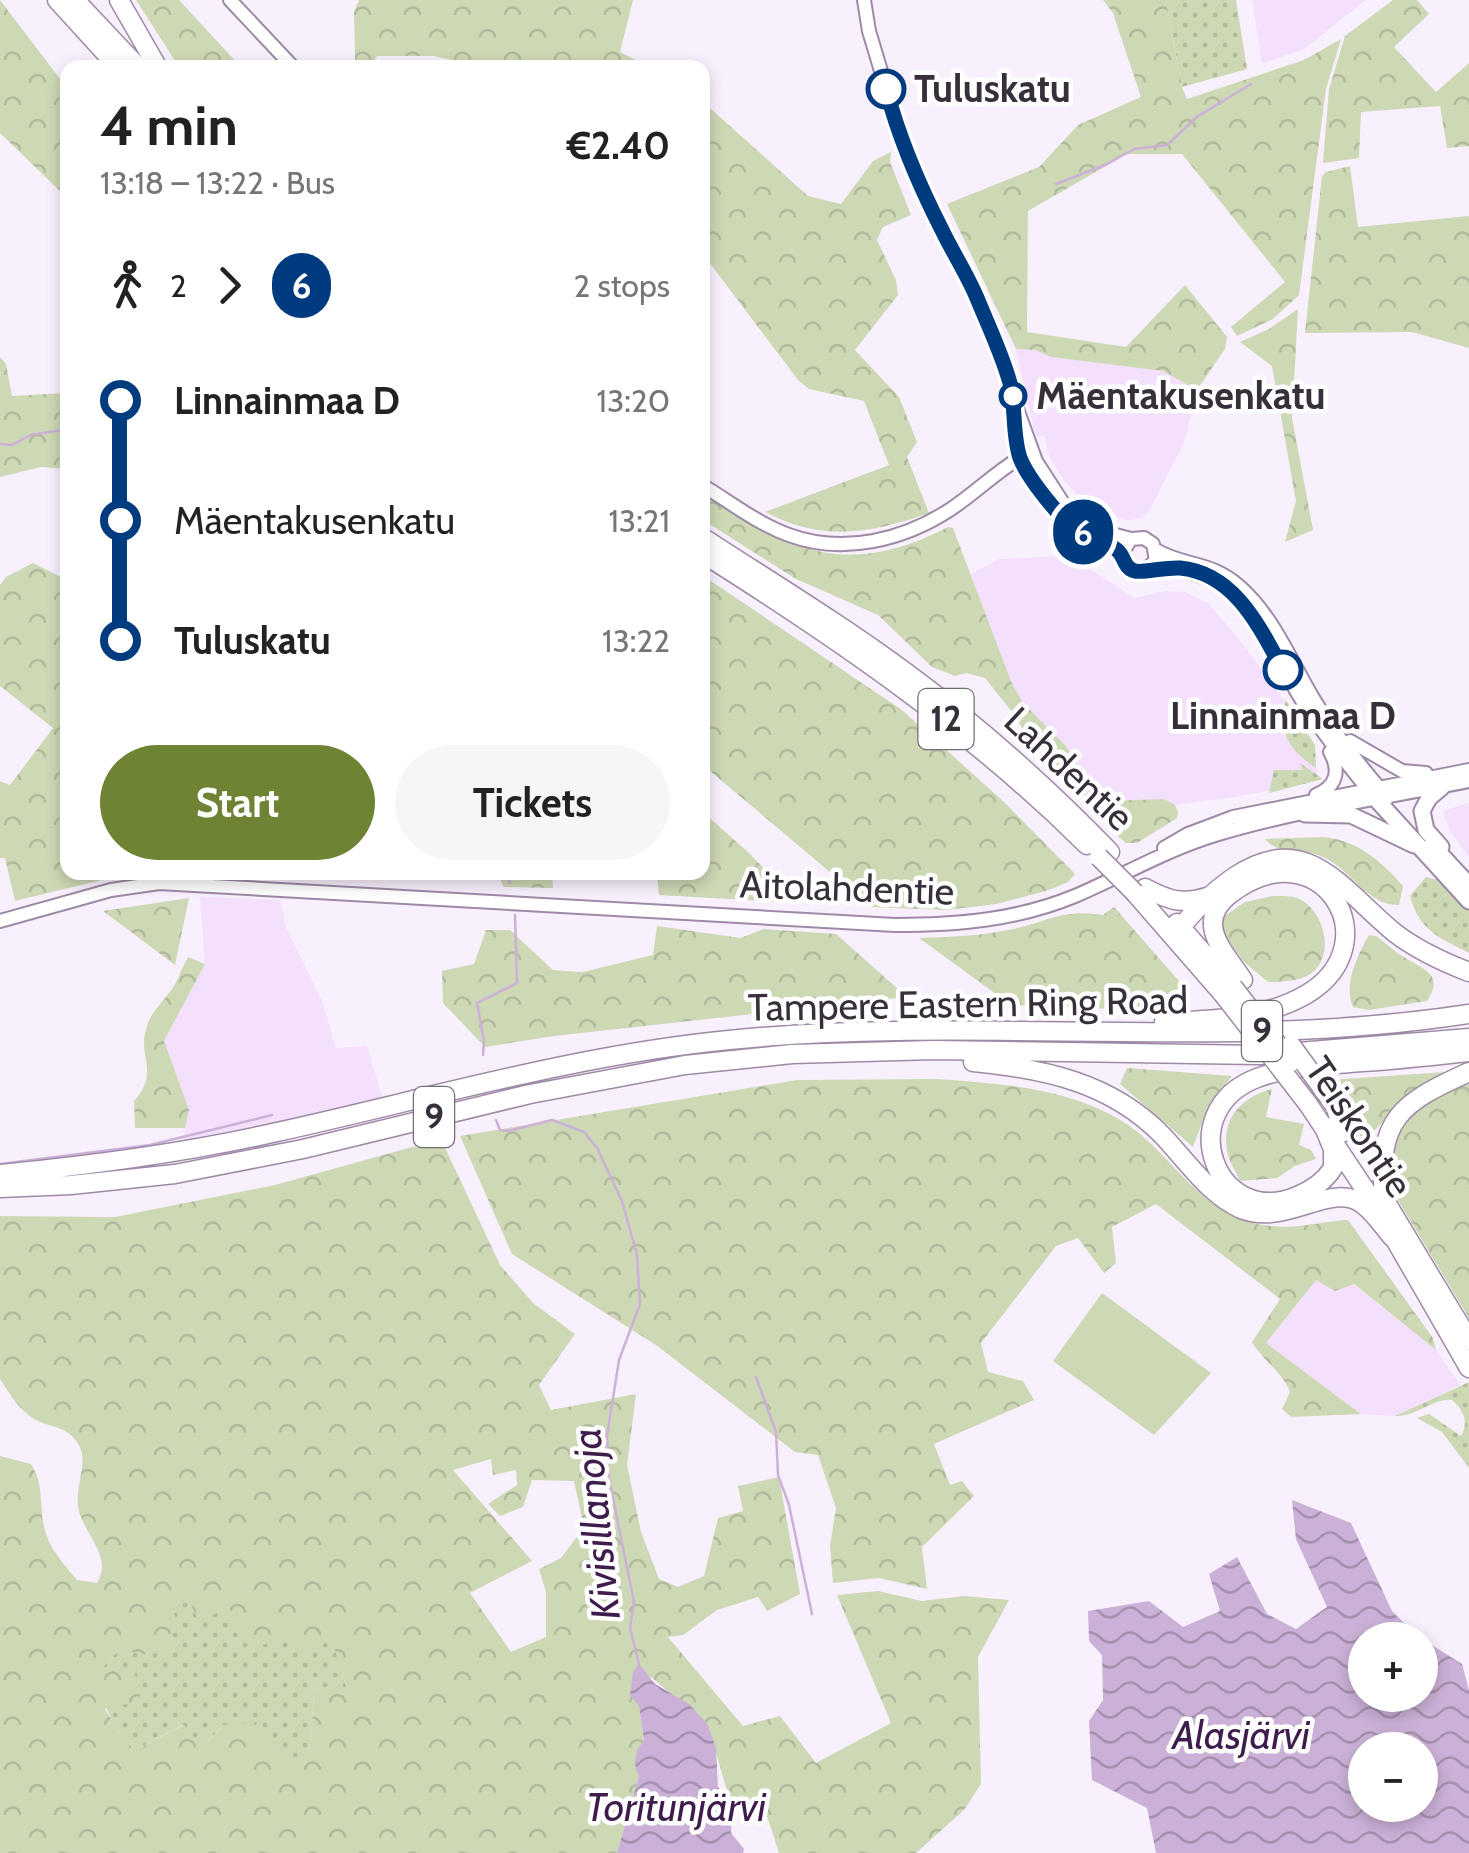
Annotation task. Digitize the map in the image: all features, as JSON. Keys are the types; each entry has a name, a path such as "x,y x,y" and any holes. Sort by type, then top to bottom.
{"highway":[{"path":"57,0 112,60"},
{"path":"75,0 131,60"},
{"path":"119,0 153,60"},
{"name":"Lahdentie","path":"710,542 872,648 942,700 1036,779 1181,932"},
{"name":"Lahdentie","path":"710,557 832,636 931,708 1105,854"},
{"path":"1181,932 1242,872 1266,860 1304,861 1330,874 1408,943 1469,972"},
{"path":"1070,1032 1233,1017 1270,1008 1300,998 1320,985 1342,954 1346,930 1340,910 1327,890 1303,875 1288,871 1255,878 1214,900 1181,903 1140,890"},
{"path":"1214,900 1212,930 1233,987"},
{"name":"Teiskontie","path":"1181,932 1233,987 1342,1132 1392,1237 1469,1368"},
{"name":"Tampere Eastern Ring Road","path":"0,1174 144,1158 658,1047 850,1030 1200,1034 1322,1028 1469,1014"},
{"name":"Tampere Eastern Ring Road","path":"0,1188 148,1178 243,1162 530,1094 685,1065 792,1054 934,1050 1260,1055 1469,1038"},
{"path":"934,1050 958,1060 1074,1079 1109,1094 1153,1126 1199,1175 1238,1207 1269,1214 1334,1197 1350,1198 1366,1207 1392,1237"},
{"path":"1323,1125 1333,1148 1332,1168 1314,1188 1294,1198 1269,1202 1244,1196 1222,1178 1210,1151 1211,1125 1218,1109 1237,1089 1256,1078 1308,1068 1469,1052"},
{"path":"1384,1198 1381,1154 1394,1123 1424,1095 1469,1072"},
{"name":"Teiskontie","path":"1316,1096 1323,1125 1384,1198 1469,1340"},
{"path":"1307,1205 1357,1165"}],"main road":[{"path":"230,0 286,60"},
{"path":"864,0 904,148 975,293 1014,402 1028,459 1058,513 1122,554 1133,571 1182,568 1199,572 1227,589 1249,610 1316,712 1379,794 1469,901"},
{"path":"710,490 790,536 843,544 892,537 920,527 960,503 1000,468 1028,459"},
{"path":"1028,459 1062,504 1078,517 1131,539 1144,538 1156,550 1212,568 1240,586 1265,616 1316,712 1334,758 1335,780 1299,809"},
{"path":"1122,554 1131,539"},
{"path":"1150,568 1156,560 1156,550"},
{"path":"1316,712 1357,747 1402,770 1412,774 1467,774"},
{"name":"Aitolahdentie","path":"1379,794 1442,786 1467,774"},
{"name":"Aitolahdentie","path":"0,921 111,890 159,883 948,925 1000,918 1053,904 1146,861 1299,809 1467,774"},
{"path":"1442,786 1424,804 1422,819 1426,830 1465,880"},
{"path":"1379,794 1465,880"},
{"path":"1299,809 1351,815 1424,851"}],"shaded area":[{"path":"1252,0 1366,0 1303,50 1262,63"},
{"path":"1016,349 1164,371 1197,390 1184,443 1150,509 1141,518 1105,515 1082,500 1062,478 1049,456 1044,436 1036,437"},
{"path":"1070,556 1135,598 1166,591 1185,592 1208,603 1294,714 1315,762 1318,774 1314,781 1175,805 1164,799 1105,801 1098,797 1066,746 1023,703 971,574 999,559"},
{"path":"1469,803 1469,857 1450,831 1443,811"},
{"path":"200,897 280,900 286,927 322,1001 336,1048 367,1046 383,1100 183,1141 188,1110 164,1041 205,964"},
{"path":"1316,1280 1353,1284 1436,1350 1460,1385 1395,1416 1361,1414 1266,1343"}],"green space":[{"path":"0,0 60,79 60,191 0,133"},
{"path":"136,0 179,0 235,60 175,60"},
{"path":"359,0 633,0 620,52 636,60 377,56 374,60 355,60 354,12"},
{"path":"1103,0 1166,0 1187,99 1304,60 1341,39 1326,89 1299,295 1273,319 1237,336 1231,327 1285,282 1182,154 1127,154 1028,211 1027,332 1126,347 1185,285 1227,337 1225,349 1197,390 1163,371 1016,349 947,204 1039,167 1078,125 1141,97 1113,13"},
{"path":"1166,0 1236,0 1247,69 1182,87"},
{"path":"1393,0 1417,0 1429,14 1394,47 1436,92 1469,63 1469,146 1447,148 1440,106 1361,112 1359,158 1323,163 1329,89 1345,36"},
{"path":"710,108 808,196 841,204 873,161 891,152 890,162 911,215 883,227 877,240 896,280 898,295 855,350 899,397 917,442 907,457 929,513 886,526 846,532 806,528 765,512 889,465 864,401 809,389 798,380 710,263"},
{"path":"1350,166 1358,227 1469,216 1469,348 1412,332 1305,333 1322,176"},
{"path":"1298,309 1292,418 1313,530 1285,542 1296,501 1272,366 1240,342 1269,329"},
{"path":"0,357 6,364 12,396 60,393 60,468 41,467 0,477"},
{"path":"710,498 763,531 820,552 879,552 953,528 1011,681 1023,703 1066,746 1093,789 1090,795 1070,786 1037,755 1016,717 985,678 966,673 955,676 932,667 878,615 796,579 710,524"},
{"path":"33,563 60,576 60,880 101,880 15,901 5,858 0,858 0,781 10,785 53,728 0,686 0,585 6,577"},
{"path":"710,580 902,710 1004,802 1075,874 1068,882 1049,890 997,904 946,910 871,907 710,771"},
{"path":"1286,700 1315,745 1316,768 1292,747 1284,731"},
{"path":"1300,763 1323,779 1269,793 1274,770 1303,770"},
{"path":"1164,799 1175,805 1177,818 1137,843 1126,843 1112,831 1099,808 1105,801"},
{"path":"710,818 798,903 659,895 658,880 710,880"},
{"path":"1321,837 1345,842 1376,860 1403,886 1399,905 1378,900 1325,858 1278,848 1265,839"},
{"path":"1426,877 1438,880 1469,908 1469,953 1439,937 1419,917 1410,896"},
{"path":"500,880 552,880 553,888 504,887"},
{"path":"1272,896 1303,901 1322,927 1322,960 1303,978 1268,982 1243,961 1221,929 1223,917 1245,902"},
{"path":"189,898 175,965 103,911"},
{"path":"1114,907 1187,990 1144,1010 1011,1005 919,938 997,932 1064,915 1103,915"},
{"path":"657,926 741,938 763,929 836,934 907,997 485,1047 443,1003 442,971 474,964 486,930 510,930 553,970 583,972 653,955"},
{"path":"1369,935 1376,936 1431,976 1434,986 1427,1001 1369,1010 1353,1007 1351,980"},
{"path":"188,957 205,964 164,1041 189,1110 185,1128 135,1128 134,1101 146,1081 147,1026"},
{"path":"1127,1068 1232,1076 1207,1110 1193,1147 1120,1084"},
{"path":"1445,1072 1448,1075 1402,1104 1363,1141 1330,1080"},
{"path":"1469,1077 1469,1318 1393,1192 1387,1170 1388,1151 1404,1121"},
{"path":"938,1079 1053,1093 1096,1108 1137,1132 1206,1198 1246,1221 1282,1227 1348,1220 1433,1338 1436,1350 1354,1284 1335,1291 1316,1280 1266,1343 1361,1414 1291,1417 1282,1409 1290,1392 1286,1384 1252,1342 1280,1299 1156,1204 1112,1227 1116,1263 1104,1273 1078,1238 1056,1246 981,1343 988,1372 1023,1381 1034,1400 934,1444 950,1485 962,1481 974,1496 922,1547 927,1589 879,1578 833,1583 830,1546 836,1508 818,1455 795,1452 656,1345 512,1254 460,1136 797,1080"},
{"path":"1272,1089 1266,1117 1304,1124 1299,1145 1311,1150 1316,1159 1277,1178 1240,1181 1228,1154 1226,1138 1231,1118 1252,1097"},
{"path":"441,1139 500,1265 533,1303 575,1334 539,1385 551,1410 636,1394 627,1465 641,1532 659,1579 678,1587 704,1576 718,1518 743,1511 738,1486 779,1477 800,1594 767,1611 758,1597 717,1610 683,1635 668,1637 743,1726 780,1716 816,1763 891,1723 837,1595 878,1591 922,1601 964,1596 1009,1600 978,1657 981,1784 964,1810 916,1853 779,1853 764,1807 732,1808 708,1725 651,1677 639,1706 644,1740 639,1776 617,1853 0,1853 0,1456 31,1464 40,1486 46,1534 77,1580 97,1583 102,1564 79,1511 81,1449 63,1430 25,1412 0,1379 0,1216 115,1217 275,1185","holes":["491,1459 493,1475 516,1470 517,1485 488,1504 500,1516 523,1507 532,1480 574,1481 584,1527 561,1558 539,1569 546,1592 546,1637 511,1652 470,1593 532,1561 453,1470","170,1597 190,1602 199,1622 229,1607 250,1649 291,1636 301,1652 332,1641 347,1688 314,1687 311,1745 299,1757 280,1756 260,1722 224,1725 208,1741 195,1741 184,1725 134,1750 119,1732 105,1709 141,1701 134,1671 103,1667 120,1649 147,1655 174,1649 166,1637 178,1628"]},
{"path":"1102,1293 1211,1373 1154,1435 1053,1361"},
{"path":"1469,1382 1469,1468 1442,1432 1417,1418 1429,1414 1461,1436 1464,1417 1452,1400 1395,1416"},
{"path":"169,1596 190,1601 199,1621 229,1607 292,1636 333,1641 347,1689 314,1687 311,1745 300,1757 280,1757 224,1725 208,1741 195,1741 183,1725 134,1750 125,1739 108,1712 102,1668 120,1649 173,1649 166,1637"}],"water":[{"name":"Alasjärvi","path":"1292,1500 1351,1523 1392,1611 1403,1622 1348,1622 1348,1712 1438,1712 1438,1649 1462,1664 1469,1690 1469,1853 1156,1853 1147,1808 1092,1780 1089,1721 1103,1700 1102,1655 1089,1641 1088,1611 1149,1601 1183,1627 1220,1611 1209,1574 1237,1557 1267,1614 1296,1629 1327,1607 1296,1539"},
{"name":"Toritunjärvi","path":"639,1664 655,1684 689,1704 708,1725 716,1748 718,1787 732,1808 731,1833 743,1853 617,1853 639,1776 638,1748 644,1740 639,1706 630,1695 633,1672"}],"waterway":[{"path":"1056,184 1134,149 1167,145 1198,116 1251,84"},
{"path":"0,444 12,445 31,435 60,430"},
{"name":"Kivisillanoja","path":"483,1055 477,1003 517,983 515,915"},
{"path":"0,1164 150,1145 272,1115"},
{"name":"Kivisillanoja","path":"496,1120 500,1130 552,1120 584,1132 597,1148 622,1201 637,1255 640,1304 619,1360 607,1436 609,1479 634,1602 630,1628 639,1664"},
{"path":"756,1377 776,1432 778,1475 789,1505 812,1614"}],"bus line":[{"name":"6","path":"886,89 904,148 975,293 1008,378 1020,457 1033,479 1058,513 1093,538 1116,548 1133,571 1182,568 1199,572 1227,589 1249,610 1283,670"}],"place":[{"name":"Tuluskatu","path":"886,89"},
{"name":"Mäentakusenkatu","path":"1013,396"},
{"name":"Linnainmaa D","path":"1283,670"}]}
